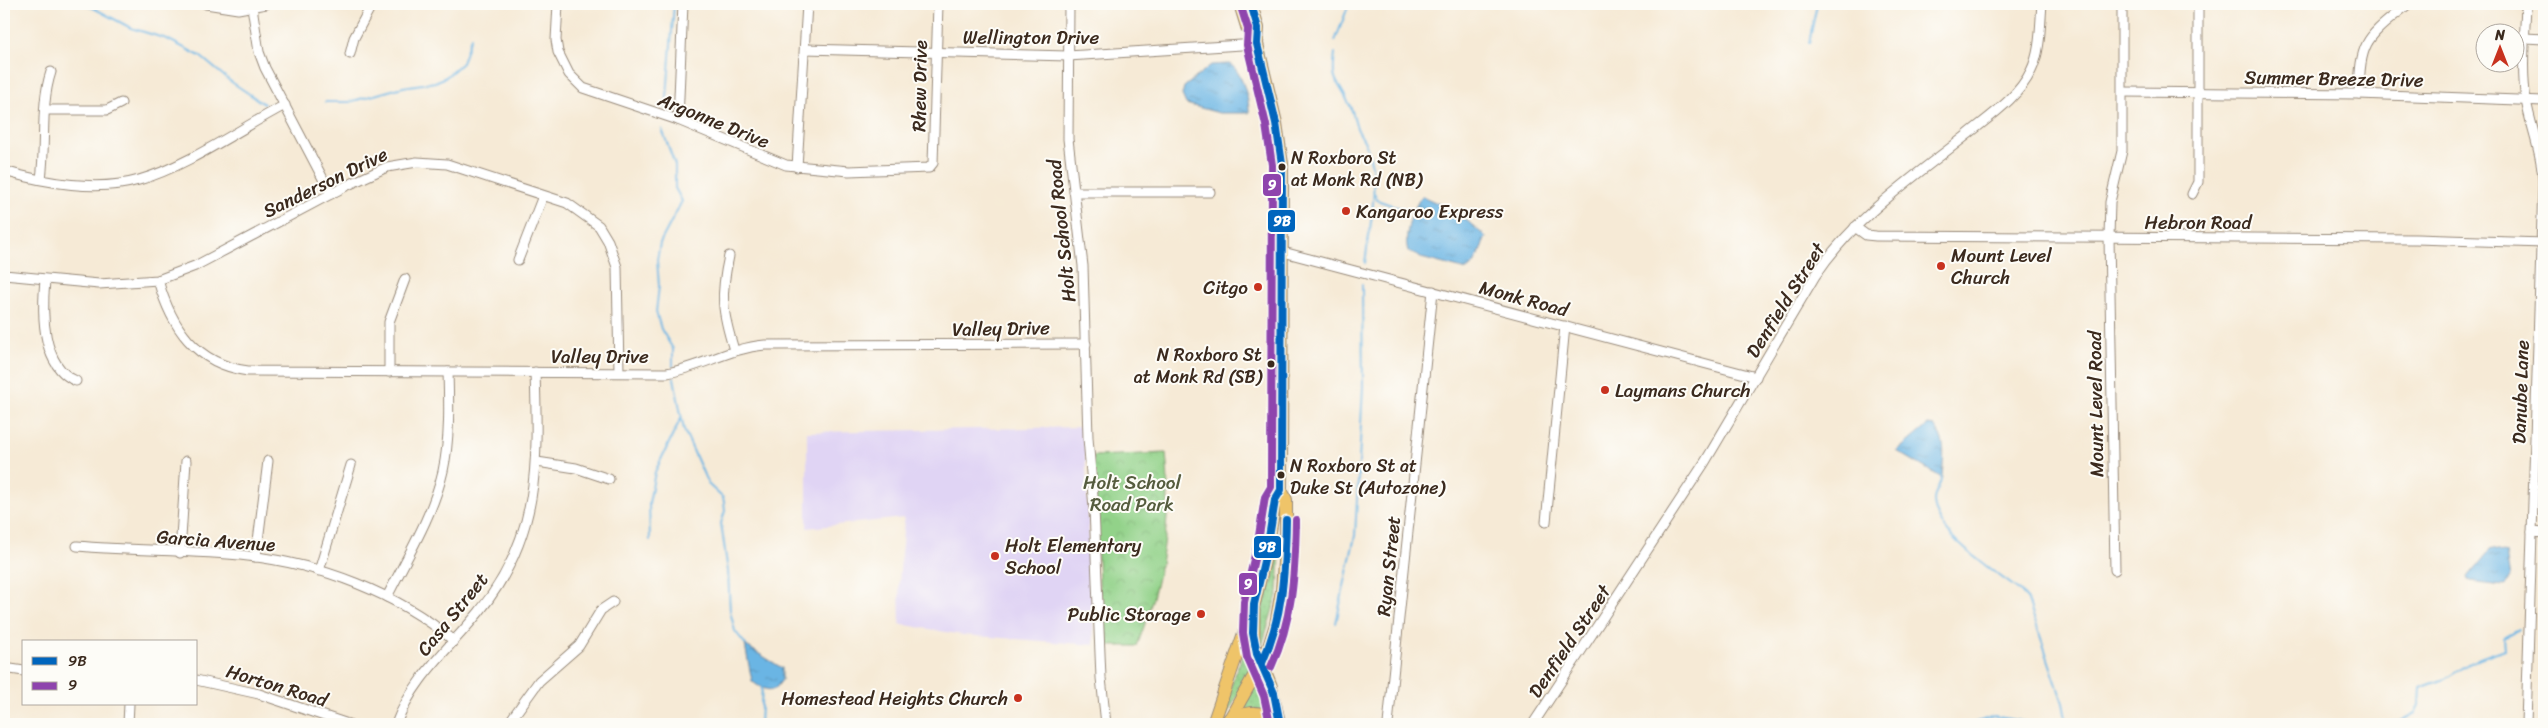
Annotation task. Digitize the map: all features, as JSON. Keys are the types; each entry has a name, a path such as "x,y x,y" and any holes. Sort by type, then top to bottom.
{"highway":[{"path":"1240,4 1248,30 1257,40"},
{"path":"1228,722 1262,663 1271,641 1282,590 1286,500 1281,490 1283,252 1280,150 1257,40 1258,28 1251,4"},
{"path":"1212,724 1254,604 1268,544 1275,500 1281,490"},
{"path":"1228,722 1245,713 1257,712 1268,716 1279,724"}],"main road":[{"path":"1254,604 1254,643 1274,693 1279,724"}],"street":[{"path":"206,4 238,9 266,4"},
{"path":"350,54 354,38 372,4"},
{"name":"Argonne Drive","path":"558,4 556,40 558,52 574,81 583,88 678,120 766,158 797,167 849,171 928,168"},
{"path":"678,120 683,4"},
{"path":"797,167 807,4"},
{"name":"Rhew Drive","path":"928,168 934,156 938,4"},
{"name":"Holt School Road","path":"1069,4 1068,139 1083,266 1088,438 1094,514 1101,678 1106,724"},
{"name":"Denfield Street","path":"1533,724 1674,512 1815,276 1835,248 1854,227 1998,109 2020,88 2032,70 2036,57 2042,4"},
{"name":"Mount Level Road","path":"2115,570 2109,238 2110,202 2122,151 2122,4"},
{"path":"2192,194 2198,182 2198,4"},
{"name":"Danube Lane","path":"2525,22 2526,4"},
{"path":"2359,94 2361,57 2369,37 2407,5"},
{"path":"252,7 259,52 331,194"},
{"path":"2526,38 2544,39"},
{"name":"Wellington Drive","path":"805,49 1068,56 1257,40"},
{"path":"42,179 45,151 46,86 50,72"},
{"name":"Danube Lane","path":"2526,72 2526,100 2543,164 2544,184 2526,724"},
{"name":"Summer Breeze Drive","path":"2123,92 2359,94 2544,101"},
{"path":"45,110 107,110 121,103"},
{"path":"4,170 42,179 99,185 138,180 166,170 285,105"},
{"name":"Sanderson Drive","path":"4,275 99,284 158,280 195,266 331,194 388,167 408,163 436,162 461,168 566,203 599,226 608,241 618,275 619,372"},
{"path":"1074,192 1210,192"},
{"path":"518,260 543,196"},
{"name":"Hebron Road","path":"1854,227 1866,235 1876,236 2416,239 2543,243"},
{"name":"Monk Road","path":"1283,252 1756,377"},
{"path":"729,256 722,301 723,313 734,350"},
{"path":"389,372 389,322 405,279"},
{"path":"45,280 45,328 51,353 67,377 76,381"},
{"name":"Valley Drive","path":"158,280 165,304 178,330 203,354 222,364 248,371 662,373 679,370 734,350 765,345 1086,344"},
{"name":"Ryan Street","path":"1388,724 1433,292"},
{"path":"1546,522 1565,326"},
{"path":"387,597 430,510 443,470 448,426 448,372"},
{"name":"Casa Street","path":"396,724 415,686 480,611 509,566 527,519 536,462 535,372"},
{"path":"180,553 186,461"},
{"path":"256,557 268,461"},
{"path":"536,462 559,465 609,479"},
{"path":"319,571 351,465"},
{"path":"2532,532 2544,533"},
{"name":"Garcia Avenue","path":"77,546 256,557 319,571 387,597 427,619 453,640"},
{"path":"508,724 538,681 579,646 601,610 613,602"},
{"path":"4,668 22,671"},
{"name":"Horton Road","path":"198,680 258,694 348,724"},
{"path":"128,724 129,706"}],"shaded area":[{"name":"Holt Elementary School","path":"1084,427 1094,645 963,635 900,624 899,584 904,518 807,528 807,432"}],"green space":[{"name":"Holt School Road Park","path":"1166,453 1168,503 1166,527 1159,575 1153,599 1137,646 1102,646 1093,456"},
{"path":"1281,532 1278,592 1261,649 1258,640 1259,622 1273,578"},
{"path":"1247,642 1254,665 1222,724 1217,724"},
{"path":"1259,679 1271,711 1242,710"}],"water":[{"path":"1229,64 1241,78 1248,101 1249,113 1219,113 1186,104 1182,95 1184,87 1211,65"},
{"path":"1422,196 1457,212 1486,237 1474,264 1467,270 1421,258 1408,251 1409,223"},
{"path":"1928,425 1934,426 1943,444 1942,478 1897,451"},
{"path":"2491,549 2506,553 2510,579 2504,586 2476,583 2469,580 2468,577"},
{"path":"745,645 782,668 782,680 775,689 763,688 752,681"}],"waterway":[{"path":"86,4 131,28 167,39 200,56 230,81 264,104"},
{"path":"666,110 674,4"},
{"path":"1335,41 1349,4"},
{"path":"1809,43 1817,4"},
{"path":"325,102 349,102 403,87 435,82 446,77 462,63 471,37"},
{"path":"1335,53 1334,76 1350,105 1358,130 1366,145 1373,174 1373,204 1365,263"},
{"path":"662,129 675,165 675,188 682,201 660,243 657,260 659,286 656,312 661,329 673,349 673,366"},
{"path":"1375,194 1377,200 1414,213"},
{"path":"1336,623 1355,536 1363,387 1362,285"},
{"path":"674,378 684,430 708,484 723,498 725,511 721,523 728,572 730,611 735,631 746,645"},
{"path":"650,540 649,503 655,472 681,418"},
{"path":"1941,476 1934,501 1937,514 1944,527 1968,552 2020,591 2028,600 2063,703 2067,724"},
{"path":"2395,724 2415,713 2419,705 2420,688 2445,679 2477,659 2505,649 2504,638 2519,630"},
{"path":"760,724 762,686"},
{"path":"1972,724 1994,716 2036,724"},
{"path":"2333,724 2338,722 2355,724"}],"transit line":[{"name":"9B","path":"1251,4 1258,28 1257,44 1276,123 1282,164 1281,490 1275,500 1268,544 1254,604 1253,633 1257,654 1274,693 1280,724"},
{"name":"9","path":"1241,7 1248,29 1247,45 1266,125 1272,165 1271,487 1265,497 1258,542 1244,602 1243,633 1247,657 1264,696 1270,724"},
{"name":"9B","path":"1262,663 1279,611 1284,575 1286,520"},
{"name":"9","path":"1271,667 1284,631 1288,613 1295,558 1296,520"}],"place":[{"name":"N Roxboro St at Monk Rd (NB)","path":"1282,167"},
{"name":"Kangaroo Express","path":"1346,211"},
{"name":"Mount Level Church","path":"1941,266"},
{"name":"Citgo","path":"1258,287"},
{"name":"N Roxboro St at Monk Rd (SB)","path":"1271,364"},
{"name":"Laymans Church","path":"1605,390"},
{"name":"N Roxboro St at Duke St (Autozone)","path":"1281,475"},
{"name":"Holt Elementary School","path":"995,556"},
{"name":"Public Storage","path":"1201,614"},
{"name":"Homestead Heights Church","path":"1018,698"}]}
